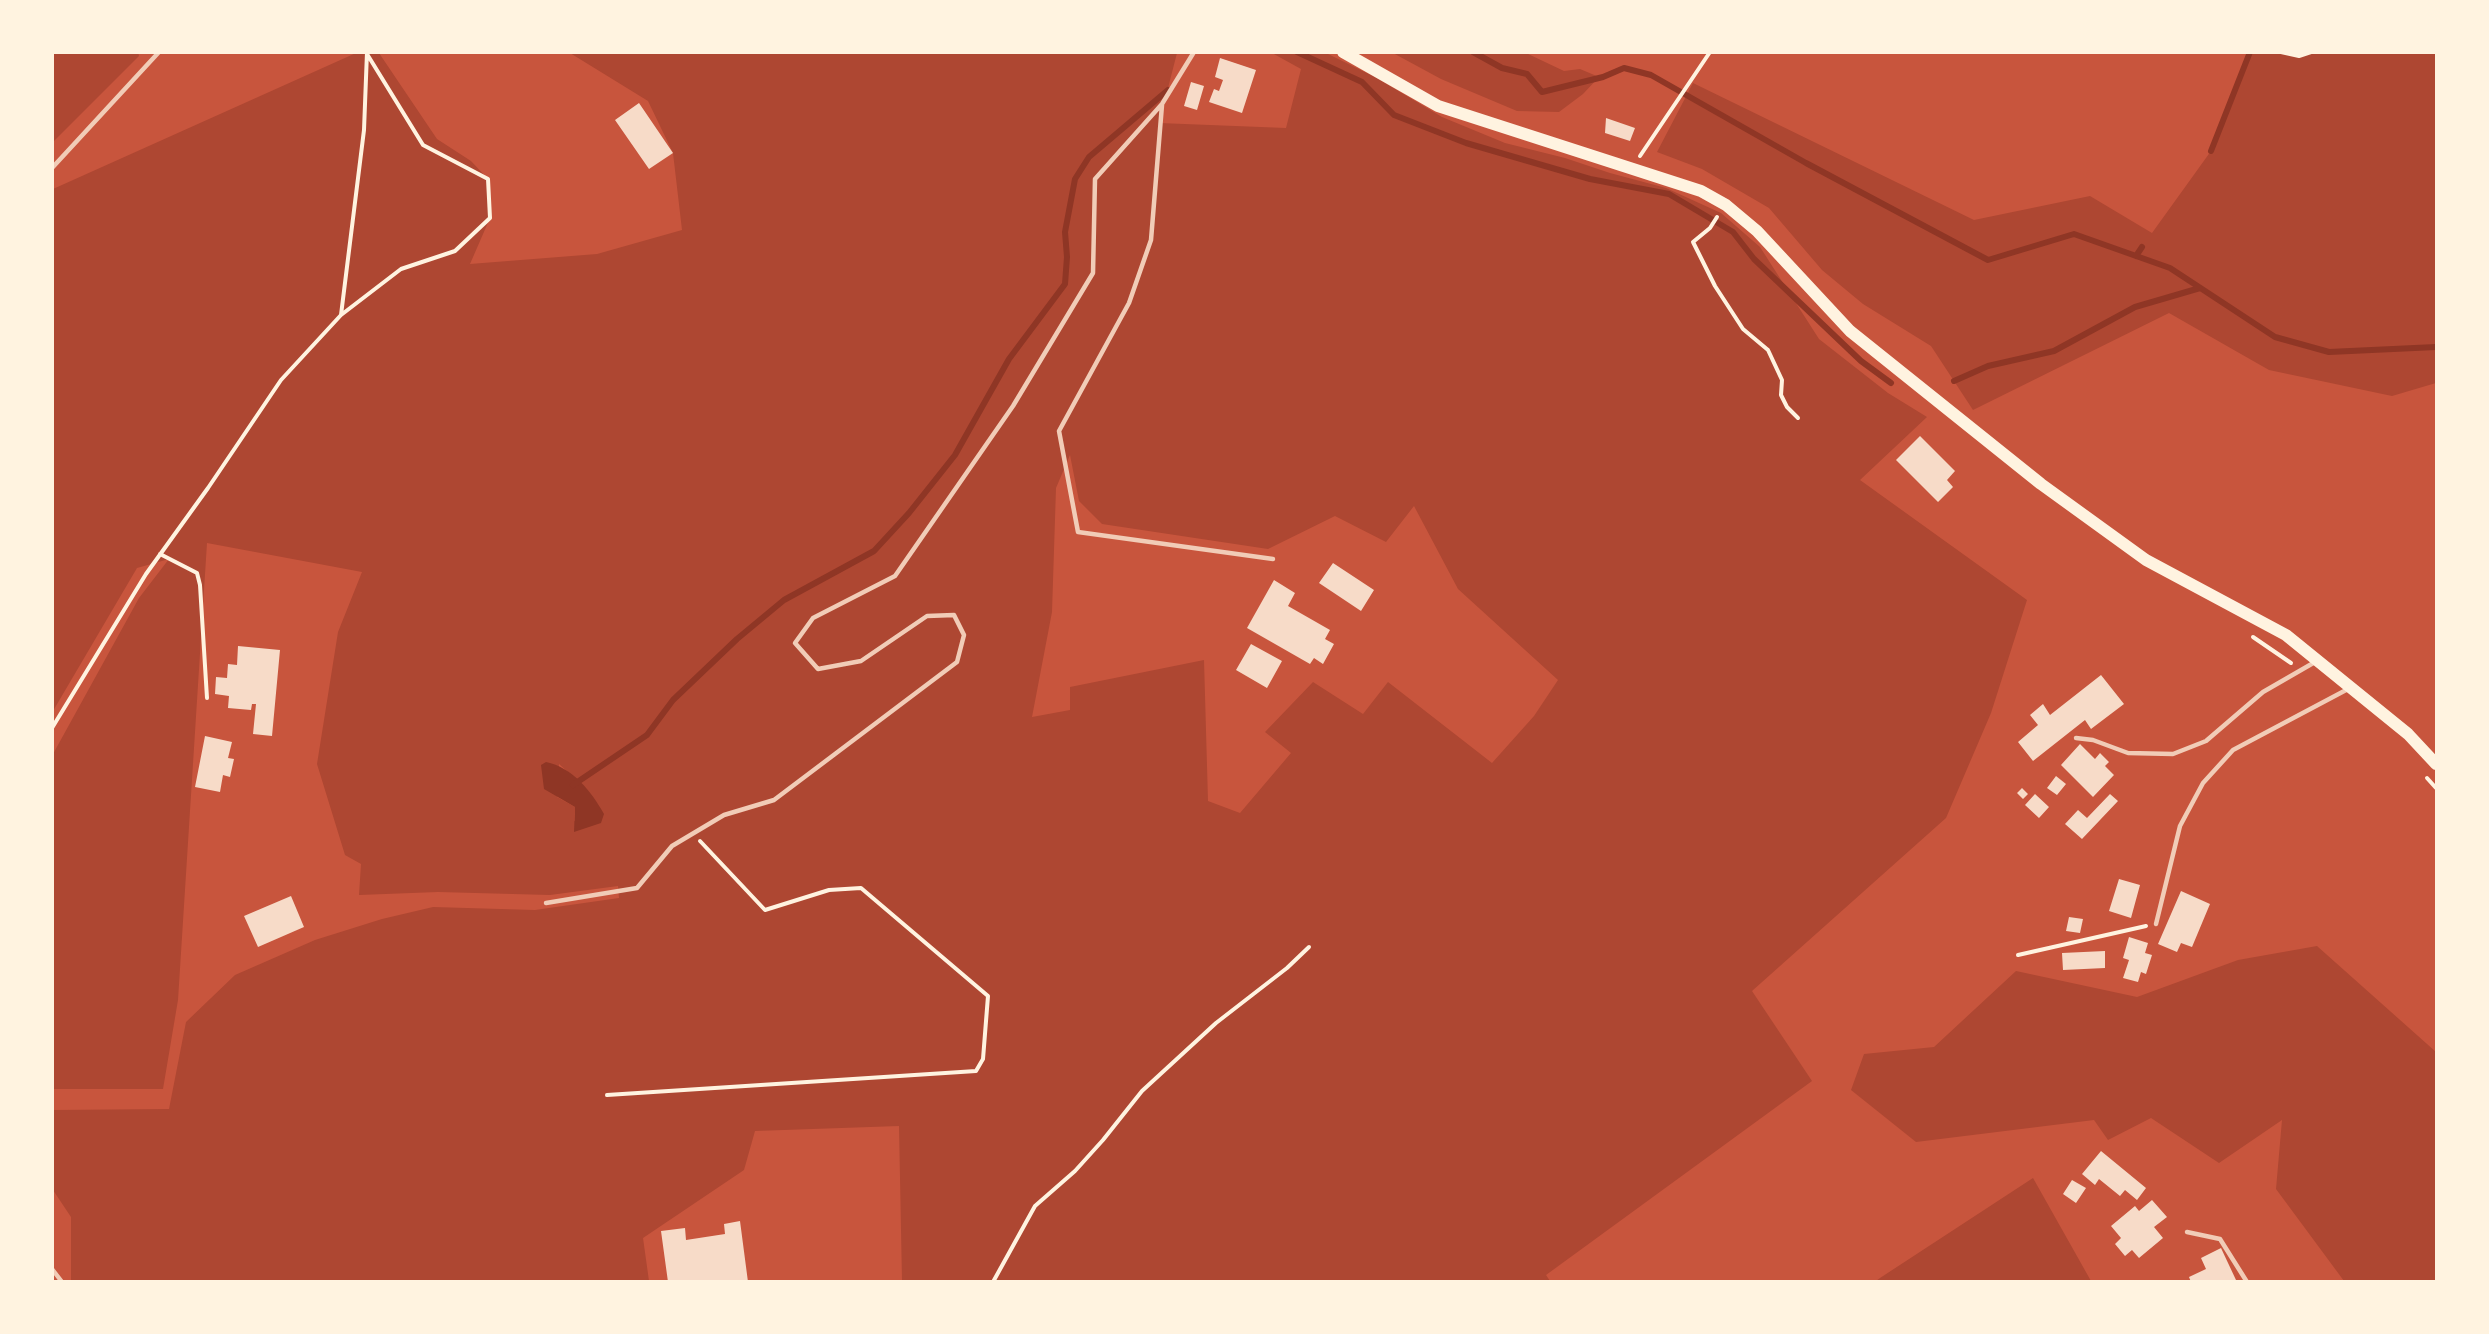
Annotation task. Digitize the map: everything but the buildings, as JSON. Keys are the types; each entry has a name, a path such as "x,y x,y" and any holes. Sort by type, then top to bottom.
{"main road":[{"path":"1343,52 1438,106 1701,191 1726,204 1757,231 1850,331 2041,484 2146,560 2286,635 2408,734 2436,764"}],"lane":[{"path":"52,168 159,52"},
{"path":"546,903 637,888 672,846 724,815 774,800 957,662 964,635 954,615 927,616 861,661 818,669 795,643 813,618 895,576 1013,406 1093,273 1095,179 1162,104 1194,52"},
{"path":"1162,104 1151,240 1129,303 1059,431 1078,532 1273,559"},
{"path":"2076,738 2093,740 2128,753 2173,754 2206,741 2263,692 2318,661"},
{"path":"2156,924 2180,826 2203,783 2233,750 2351,687"},
{"path":"2187,1232 2220,1239 2247,1281"},
{"path":"52,1269 62,1281"}],"path":[{"path":"1631,168 1710,52"},
{"path":"2281,52 2299,56 2311,52"},
{"path":"341,315 364,130 367,53"},
{"path":"52,728 160,554 281,380 341,315 400,268 455,251 490,218 488,178 423,145 367,53"},
{"path":"1718,216 1713,224 1693,242 1715,286 1743,329 1768,350 1782,380 1781,395 1787,407 1798,418"},
{"path":"160,554 197,573 200,585 207,698"},
{"path":"607,1095 976,1071 983,1059 988,996 861,888 829,890 765,910 693,834"},
{"path":"2018,955 2156,924"},
{"path":"993,1281 1035,1206 1075,1171 1142,1091 1207,1030 1287,968 1309,947"}],"shaded area":[{"path":"53,52 138,52 139,56 53,142"},
{"path":"356,53 379,53 437,139 471,161 488,179 490,218 470,264 597,254 682,230 673,153 648,101 570,53 1177,53 1159,123 1286,128 1301,69 1272,53 1326,53 1375,77 1442,117 1505,143 1666,188 1721,213 1760,247 1819,339 1888,393 1927,417 1860,480 2027,600 1991,713 1946,818 1752,991 1812,1081 1546,1275 1550,1281 902,1281 899,1126 755,1131 744,1170 643,1238 649,1281 71,1281 71,1217 53,1190 53,1110 169,1109 186,1022 235,975 315,940 382,919 433,907 535,910 619,898 618,886 550,895 438,892 359,895 361,864 345,855 317,764 338,632 362,572 207,543 178,1000 163,1089 53,1089 53,754 139,598 169,559 137,568 53,711 53,189","holes":["1070,455 1079,501 1102,524 1268,549 1335,516 1386,542 1414,506 1458,589 1558,680 1534,716 1492,763 1388,682 1363,714 1313,682 1265,732 1291,753 1240,813 1208,801 1204,660 1070,687 1070,710 1032,717 1052,612 1056,488","559,764 569,773 601,823 574,821 575,807 557,797"]},
{"path":"1393,53 1526,53 1564,71 1580,69 1599,77 1583,94 1559,112 1517,111 1441,79"},
{"path":"2250,53 2436,53 2436,383 2392,396 2269,370 2169,313 1973,410 1931,346 1863,304 1822,270 1769,208 1702,169 1657,152 1693,83 1974,220 2090,196 2152,233 2211,151"},
{"path":"546,762 564,769 587,789 604,814 601,823 574,832 575,807 544,789 541,765"},
{"path":"2317,946 2436,1052 2436,1281 2344,1281 2276,1189 2282,1120 2219,1163 2151,1118 2108,1140 2094,1120 1916,1142 1851,1090 1864,1054 1934,1047 2016,971 2137,997 2238,960"},
{"path":"2033,1178 2091,1281 1876,1281 1880,1278"}],"waterway":[{"path":"1297,52 1362,82 1394,115 1466,143 1590,179 1669,194 1733,232 1754,259 1861,361 1891,383"},
{"path":"1473,52 1502,68 1527,74 1542,92 1603,77 1624,68 1651,75 1806,163 1988,260 2074,234 2170,268 2275,337 2329,352 2436,347"},
{"path":"2211,151 2250,52"},
{"path":"573,785 647,735 673,700 737,639 784,600 874,551 909,513 955,455 1009,359 1065,284 1067,257 1065,232 1075,179 1089,157 1168,90"},
{"path":"2136,256 2142,247"},
{"path":"1954,381 1988,366 2054,351 2135,307 2200,288"}]}
